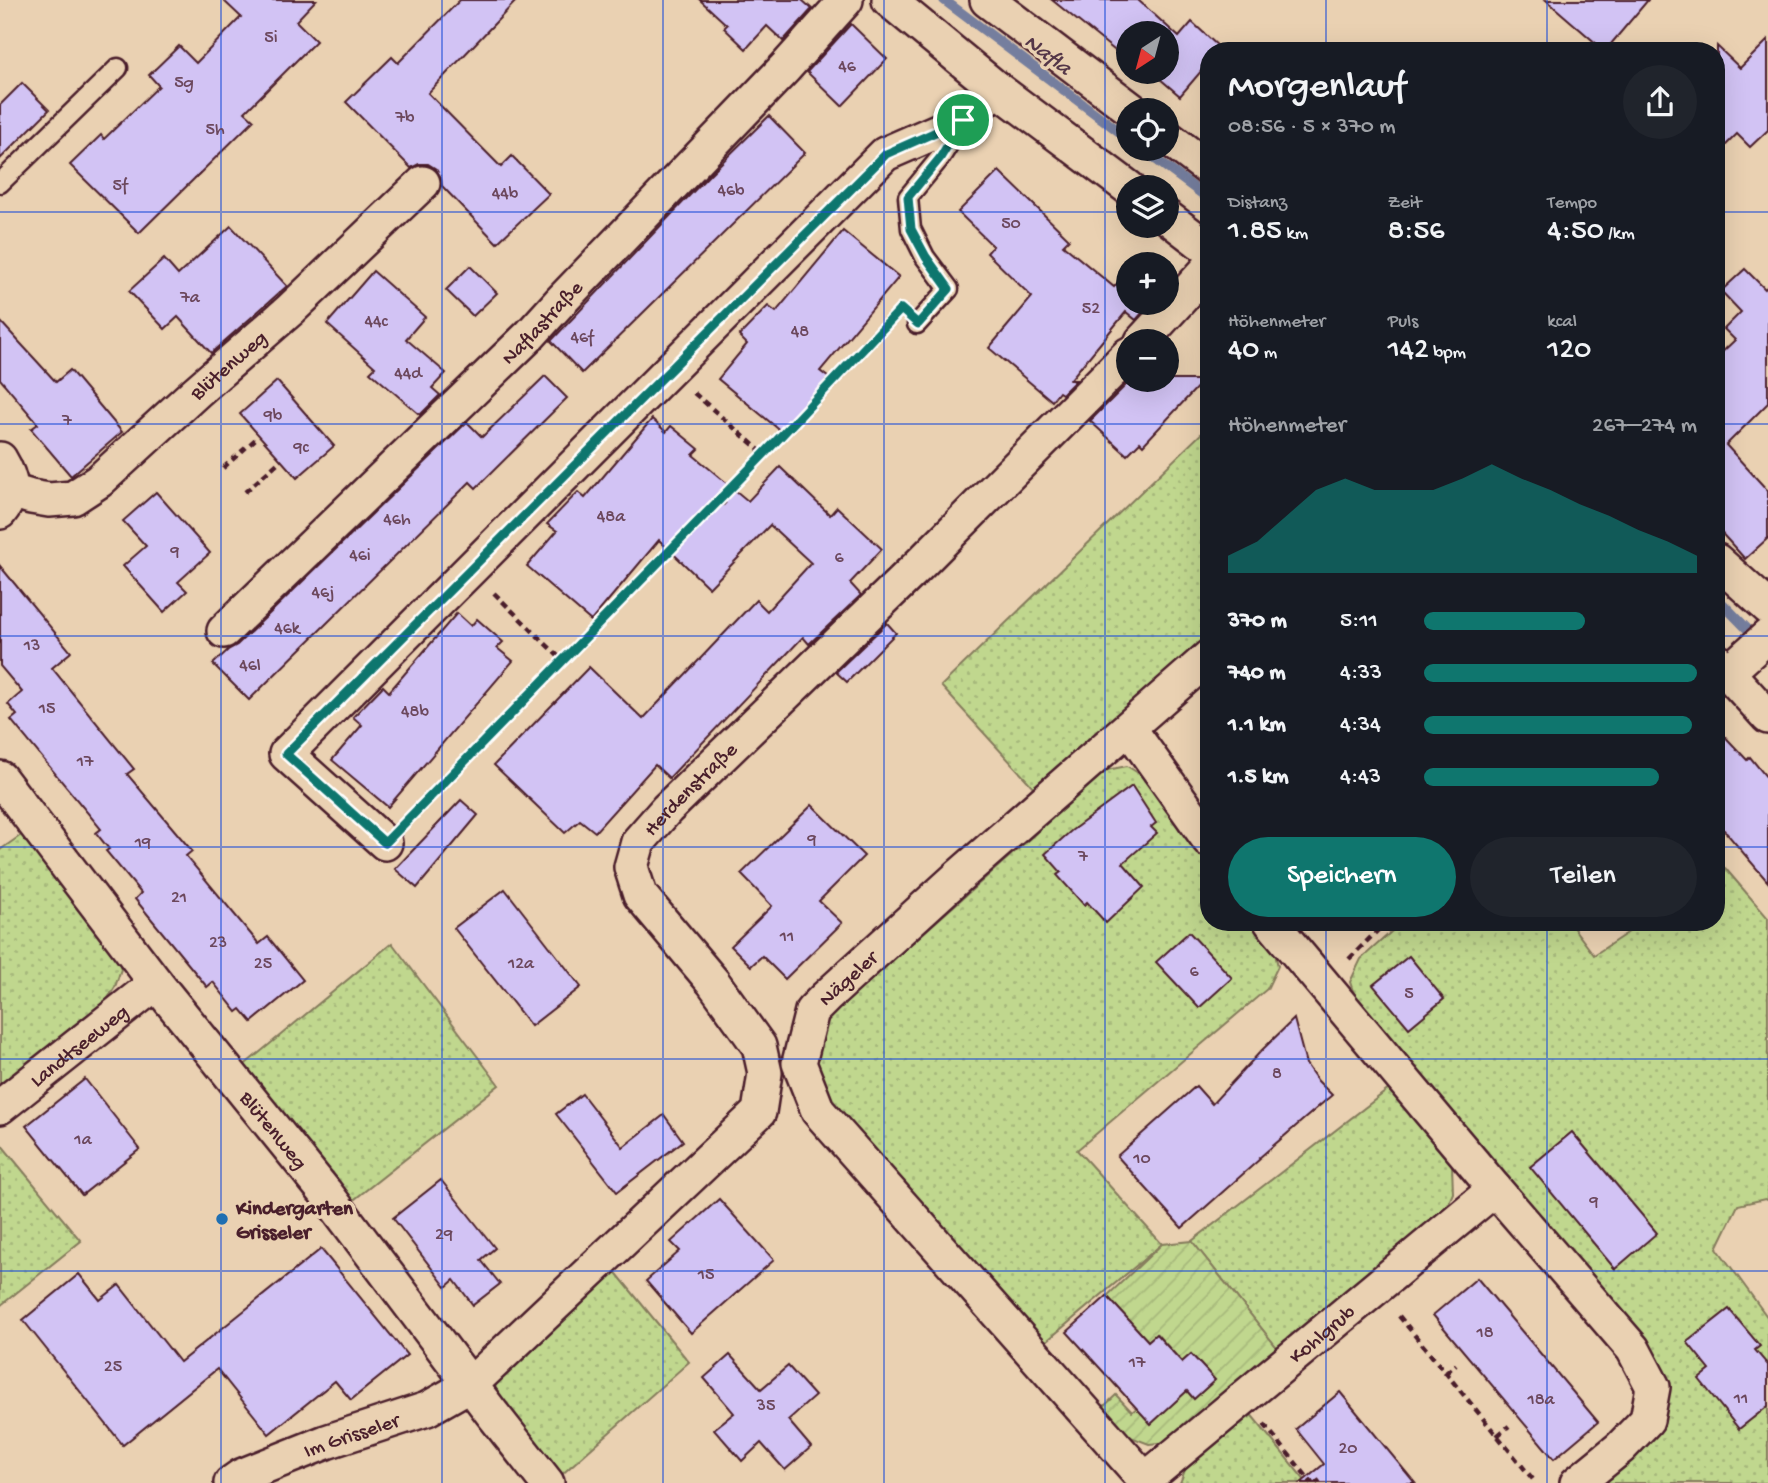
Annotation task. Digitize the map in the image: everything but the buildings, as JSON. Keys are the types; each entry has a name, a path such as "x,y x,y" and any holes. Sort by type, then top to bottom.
{"street":[{"name":"Naflastraße","path":"223,631 530,335 785,68 846,0"},
{"path":"889,0 997,89 1116,178"},
{"path":"987,0 1116,98"},
{"path":"385,843 286,754 886,154 963,120 997,89"},
{"path":"1179,146 1200,162"},
{"name":"Blütenweg","path":"0,459 8,473 6,501 31,497 49,500 73,498 99,481 290,310 422,183"},
{"path":"1179,226 1200,242"},
{"path":"1153,329 1200,278"},
{"name":"Herdenstraße","path":"471,1384 759,1112 765,1073 759,1046 713,982 640,895 631,866 638,842 667,808 918,566 1116,367"},
{"path":"1725,568 1768,607"},
{"path":"1740,656 1768,717"},
{"name":"Nägeler","path":"1147,1481 818,1111 799,1063 811,1012 826,997 959,876 1200,665"},
{"path":"1129,728 1200,827"},
{"name":"Blütenweg","path":"0,778 156,983 325,1192 547,1483"},
{"path":"1279,931 1633,1349 1653,1387 1647,1420 1577,1483"},
{"name":"Landtseeweg","path":"0,1107 156,983"},
{"name":"Kohlgrub","path":"1147,1481 1495,1189"},
{"name":"Im Grisseler","path":"231,1483 241,1476 326,1442 427,1409 471,1384"}],"lane":[{"path":"0,183 118,68"},
{"path":"918,324 949,289 926,257 911,229 908,197 940,158 963,120"}],"path":[{"path":"385,843 720,500 901,309 918,324"},
{"path":"669,371 764,454"},
{"path":"223,468 259,436"},
{"path":"245,492 281,460"},
{"path":"720,500 728,507"},
{"path":"470,569 563,661"},
{"path":"1323,984 1377,931"},
{"path":"1376,1288 1536,1483"},
{"path":"1446,1373 1457,1364"},
{"path":"1244,1398 1316,1482"},
{"path":"1497,1436 1509,1426"}],"green space":[{"path":"1200,435 1200,641 1035,789 941,686"},
{"path":"1127,766 1146,778 1200,850 1200,931 1262,931 1273,946 1278,966 1267,989 1077,1150 1162,1244 1043,1344 824,1099 814,1063 818,1037 832,1014 1107,770"},
{"path":"24,833 115,945 121,969 115,987 103,1006 0,1090 0,850"},
{"path":"1725,868 1768,918 1768,1200 1738,1205 1717,1248 1768,1318 1768,1483 1595,1483 1664,1409 1357,1003 1350,982 1361,959 1392,931 1576,931 1594,955 1630,931 1725,931"},
{"path":"392,943 499,1085 351,1202 242,1067"},
{"path":"1389,1089 1452,1165 1453,1193 1442,1218 1282,1354 1192,1241"},
{"path":"0,1143 81,1241 0,1306"},
{"path":"1192,1241 1282,1354 1169,1442 1149,1444 1128,1436 1101,1409 1116,1395 1132,1412 1187,1391 1194,1399 1215,1380 1191,1354 1182,1362 1157,1334 1148,1341 1107,1296 1162,1244"},
{"path":"613,1269 689,1362 559,1477 494,1396 496,1383 503,1372"},
{"path":"1249,1412 1307,1483 1180,1483 1187,1465"}],"waterway":[{"name":"Nafla","path":"944,0 1116,129"},
{"name":"Nafla","path":"1158,161 1200,192"},
{"name":"Nafla","path":"1725,606 1759,641"}],"place":[{"name":"Kindergarten Grisseler","path":"222,1219"}],"route":[{"path":"963,120 940,158 908,197 911,229 926,257 949,289 918,324 901,309 764,454 385,843 286,754 886,154 963,120"}]}
